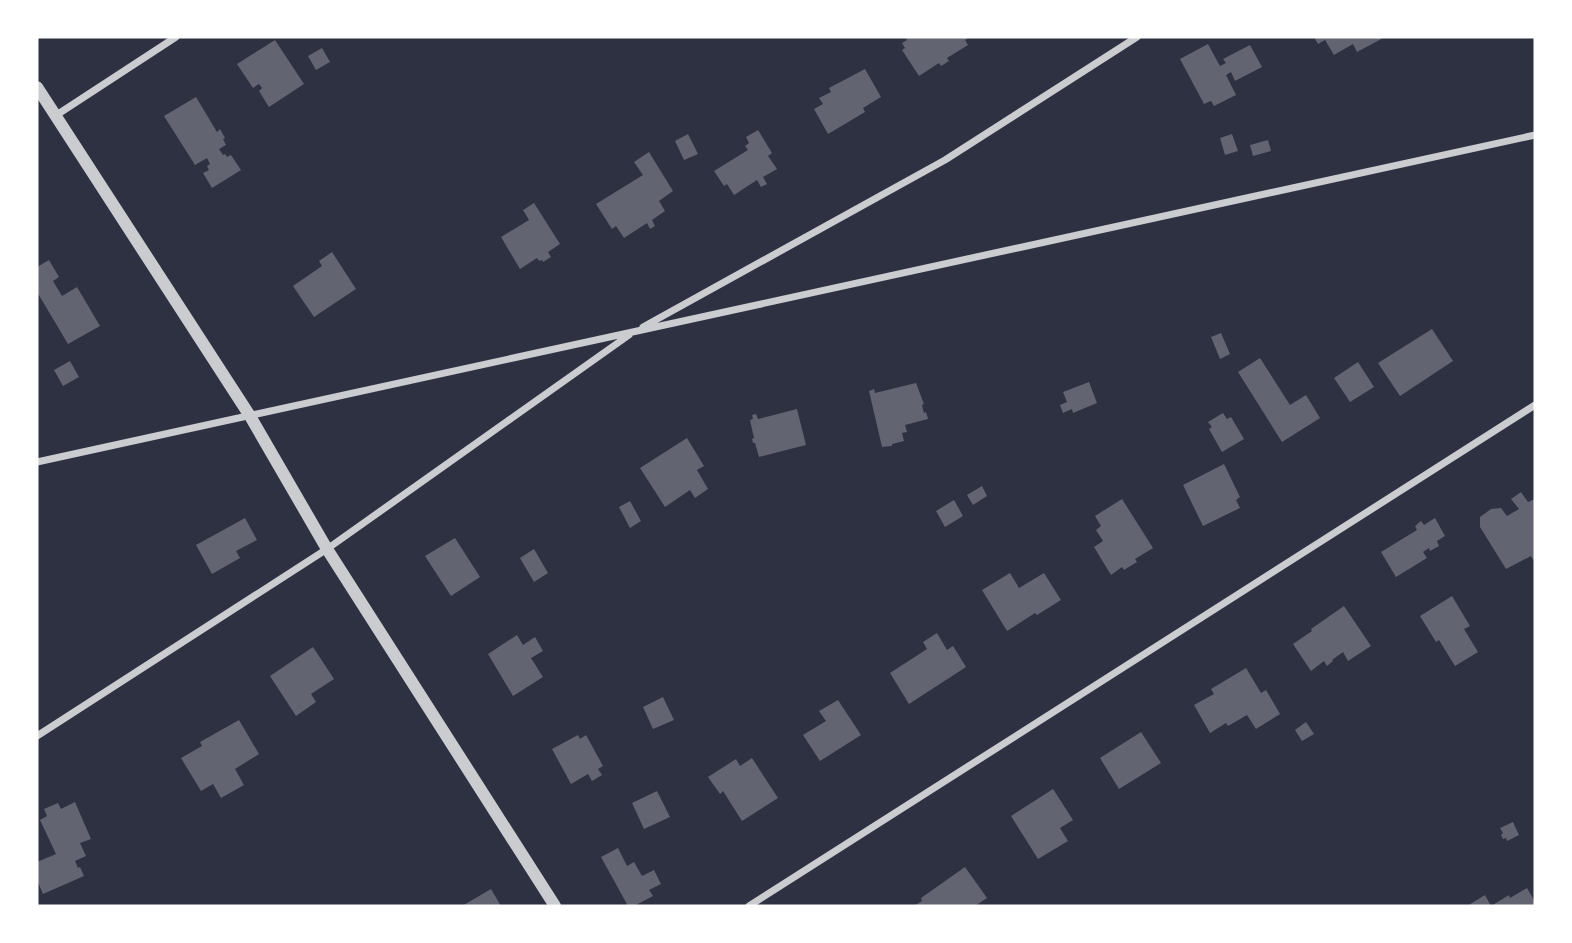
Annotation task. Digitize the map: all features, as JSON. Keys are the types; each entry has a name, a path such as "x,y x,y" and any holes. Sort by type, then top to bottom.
{"street":[{"path":"55,116 176,37"},
{"path":"37,736 327,549 634,332 945,160 1137,37"},
{"path":"37,87 250,416 327,549 555,906"},
{"path":"37,462 1535,135"},
{"path":"749,906 1535,405"}],"building":[{"path":"905,37 970,37 965,40 968,45 947,58 949,61 941,66 939,63 919,76 902,50 905,48 902,43 907,40"},
{"path":"1314,37 1385,37 1357,52 1353,44 1334,55 1325,40 1318,44"},
{"path":"275,40 304,84 269,107 259,91 262,88 259,84 253,88 237,64"},
{"path":"1208,44 1220,66 1226,63 1223,59 1250,45 1262,67 1235,81 1231,72 1226,75 1236,95 1214,106 1211,101 1204,104 1180,59"},
{"path":"322,48 330,62 316,70 308,56"},
{"path":"865,69 881,97 863,108 865,112 828,134 814,109 823,104 819,98 831,92 829,88"},
{"path":"196,97 217,132 220,129 225,138 223,139 226,145 219,149 227,157 231,155 241,170 212,188 203,173 209,170 207,158 195,165 164,116"},
{"path":"758,130 772,153 768,156 777,169 763,177 767,184 761,187 757,180 734,195 714,171 748,150 745,146 749,143 746,137"},
{"path":"688,134 698,154 684,160 675,141"},
{"path":"1232,134 1238,151 1225,155 1220,138"},
{"path":"1268,140 1271,151 1253,156 1250,145"},
{"path":"649,152 673,191 659,201 665,211 652,220 655,226 650,229 647,223 624,238 616,226 612,229 596,204 643,175 634,162"},
{"path":"534,203 560,244 548,252 551,257 543,262 537,258 520,269 501,237 529,220 523,210"},
{"path":"332,252 356,289 314,317 293,286 322,266 319,261"},
{"path":"49,260 59,277 53,281 62,296 77,287 100,326 68,344 37,292 37,267"},
{"path":"1432,329 1453,361 1400,396 1378,363"},
{"path":"1221,333 1230,354 1220,359 1211,337"},
{"path":"1260,358 1290,405 1306,395 1320,418 1282,442 1238,372"},
{"path":"70,361 79,377 63,386 54,370"},
{"path":"1358,362 1374,387 1350,402 1334,378"},
{"path":"1089,382 1097,403 1073,413 1072,409 1063,413 1060,405 1067,402 1063,392"},
{"path":"916,383 928,419 905,425 907,432 902,433 904,441 882,447 869,391 874,389 875,393"},
{"path":"797,409 806,445 759,457 752,439 752,415 756,414 758,419"},
{"path":"1223,413 1227,419 1231,417 1244,439 1222,452 1208,422"},
{"path":"687,438 704,466 697,470 708,489 695,498 690,490 665,507 640,468"},
{"path":"1224,464 1240,497 1236,500 1240,508 1203,526 1183,485"},
{"path":"982,486 987,496 973,505 967,495"},
{"path":"1521,492 1528,502 1535,499 1535,563 1531,556 1506,569 1480,527 1480,517 1491,509 1501,508 1507,516 1519,509 1511,499"},
{"path":"1122,499 1153,548 1135,559 1137,562 1124,570 1122,567 1111,575 1094,547 1103,541 1096,530 1101,526 1095,516"},
{"path":"954,500 963,516 945,527 936,511"},
{"path":"630,501 641,521 630,528 619,507"},
{"path":"245,518 257,540 236,551 240,558 212,574 196,545"},
{"path":"1435,518 1445,536 1437,541 1439,546 1423,552 1427,558 1396,577 1381,552 1417,530 1415,526 1421,521 1424,525"},
{"path":"455,538 480,577 451,596 425,556"},
{"path":"534,549 548,573 534,582 520,558"},
{"path":"1010,573 1019,588 1044,573 1061,600 1007,631 982,590"},
{"path":"1452,596 1470,626 1464,629 1478,652 1455,666 1420,616"},
{"path":"1344,606 1371,646 1348,661 1343,652 1327,666 1324,661 1311,671 1293,644"},
{"path":"937,633 947,650 953,646 966,667 909,704 890,673 927,649 923,642"},
{"path":"517,635 523,645 535,637 543,651 531,658 543,677 513,696 488,654"},
{"path":"313,647 334,679 311,694 316,702 296,716 270,676"},
{"path":"1246,668 1261,693 1266,690 1280,714 1256,729 1247,715 1210,733 1194,705 1214,694 1211,689"},
{"path":"663,697 674,720 653,729 643,707"},
{"path":"838,700 861,735 820,761 803,735 826,721 819,711"},
{"path":"239,720 259,754 235,769 244,785 221,798 213,784 201,791 181,758 202,746 200,742"},
{"path":"1306,722 1314,734 1302,741 1295,730"},
{"path":"1141,732 1161,763 1119,789 1100,758"},
{"path":"578,735 580,739 586,735 603,766 598,769 602,775 592,781 588,774 571,784 552,749"},
{"path":"752,758 778,798 742,821 723,791 720,794 708,777 736,759 740,766"},
{"path":"1053,789 1073,820 1060,828 1068,841 1038,859 1011,816"},
{"path":"657,791 670,817 644,829 632,803"},
{"path":"75,802 91,839 80,843 86,856 75,861 84,876 43,894 37,880 37,862 56,854 40,820 47,816 44,809 58,803 61,809"},
{"path":"1513,822 1519,835 1507,841 1506,838 1503,839 1500,828"},
{"path":"618,848 627,866 634,862 642,876 654,870 661,884 649,890 653,896 634,906 628,906 601,857"},
{"path":"965,867 987,898 975,906 914,906 922,901 921,898"},
{"path":"1527,888 1535,902 1535,906 1491,906"},
{"path":"491,889 501,906 462,906"},
{"path":"1485,895 1491,906 1467,906"}]}
